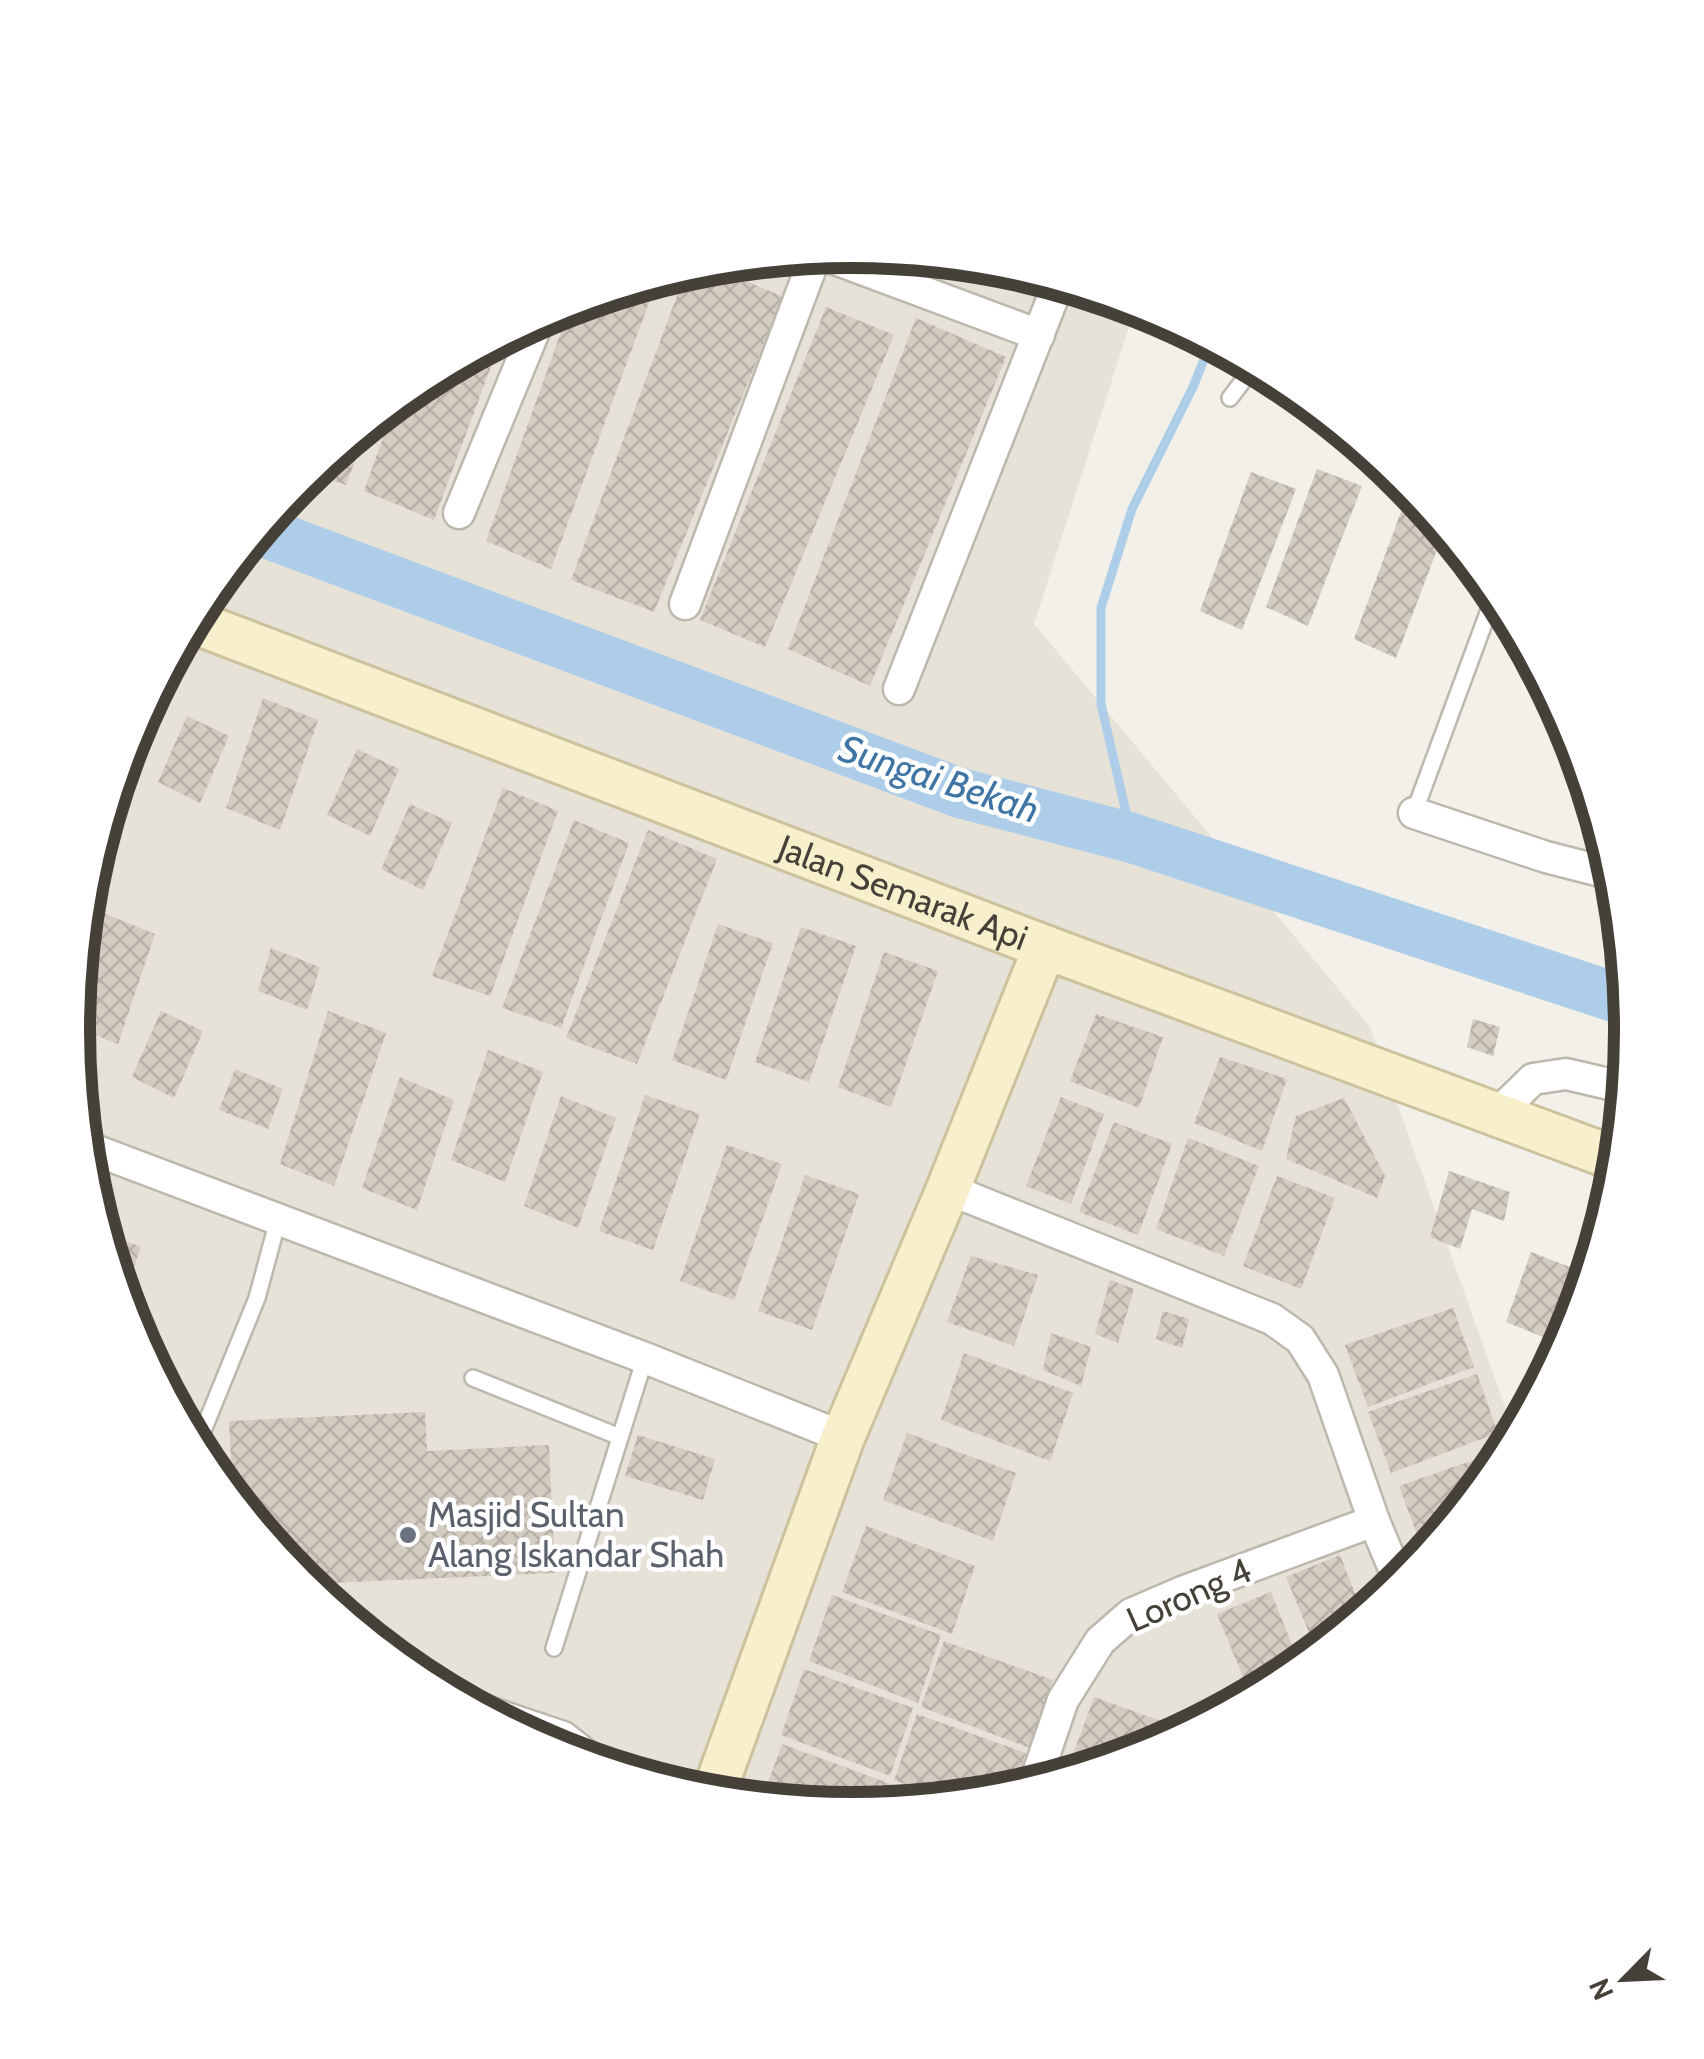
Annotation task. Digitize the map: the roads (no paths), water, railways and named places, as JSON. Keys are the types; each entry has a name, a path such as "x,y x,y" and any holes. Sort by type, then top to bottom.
{"street":[{"path":"859,268 1039,335"},
{"path":"686,604 812,269"},
{"path":"899,689 1054,295"},
{"path":"459,513 530,339"},
{"name":"Jalan Semarak Api","path":"205,626 1045,947 1603,1154"},
{"path":"1414,813 1596,870"},
{"path":"719,1780 843,1437 1045,947"},
{"path":"1497,1114 1533,1079 1566,1074 1611,1085"},
{"path":"101,1152 843,1437"},
{"path":"948,1190 1272,1319 1300,1339 1323,1375 1393,1566"},
{"name":"Lorong 4","path":"1040,1768 1064,1700 1100,1641 1131,1614 1374,1521"}],"lane":[{"path":"1230,398 1246,378"},
{"path":"1414,813 1489,611"},
{"path":"204,1429 257,1298 278,1220"},
{"path":"554,1648 645,1358"},
{"path":"473,1378 620,1437"}],"waterway":[{"path":"1132,838 1101,704 1101,608 1132,509 1206,355"},
{"name":"Sungai Bekah","path":"272,535 960,793 1132,838 1613,997"}],"place":[{"name":"Masjid Sultan Alang Iskandar Shah","path":"408,1535"}]}
